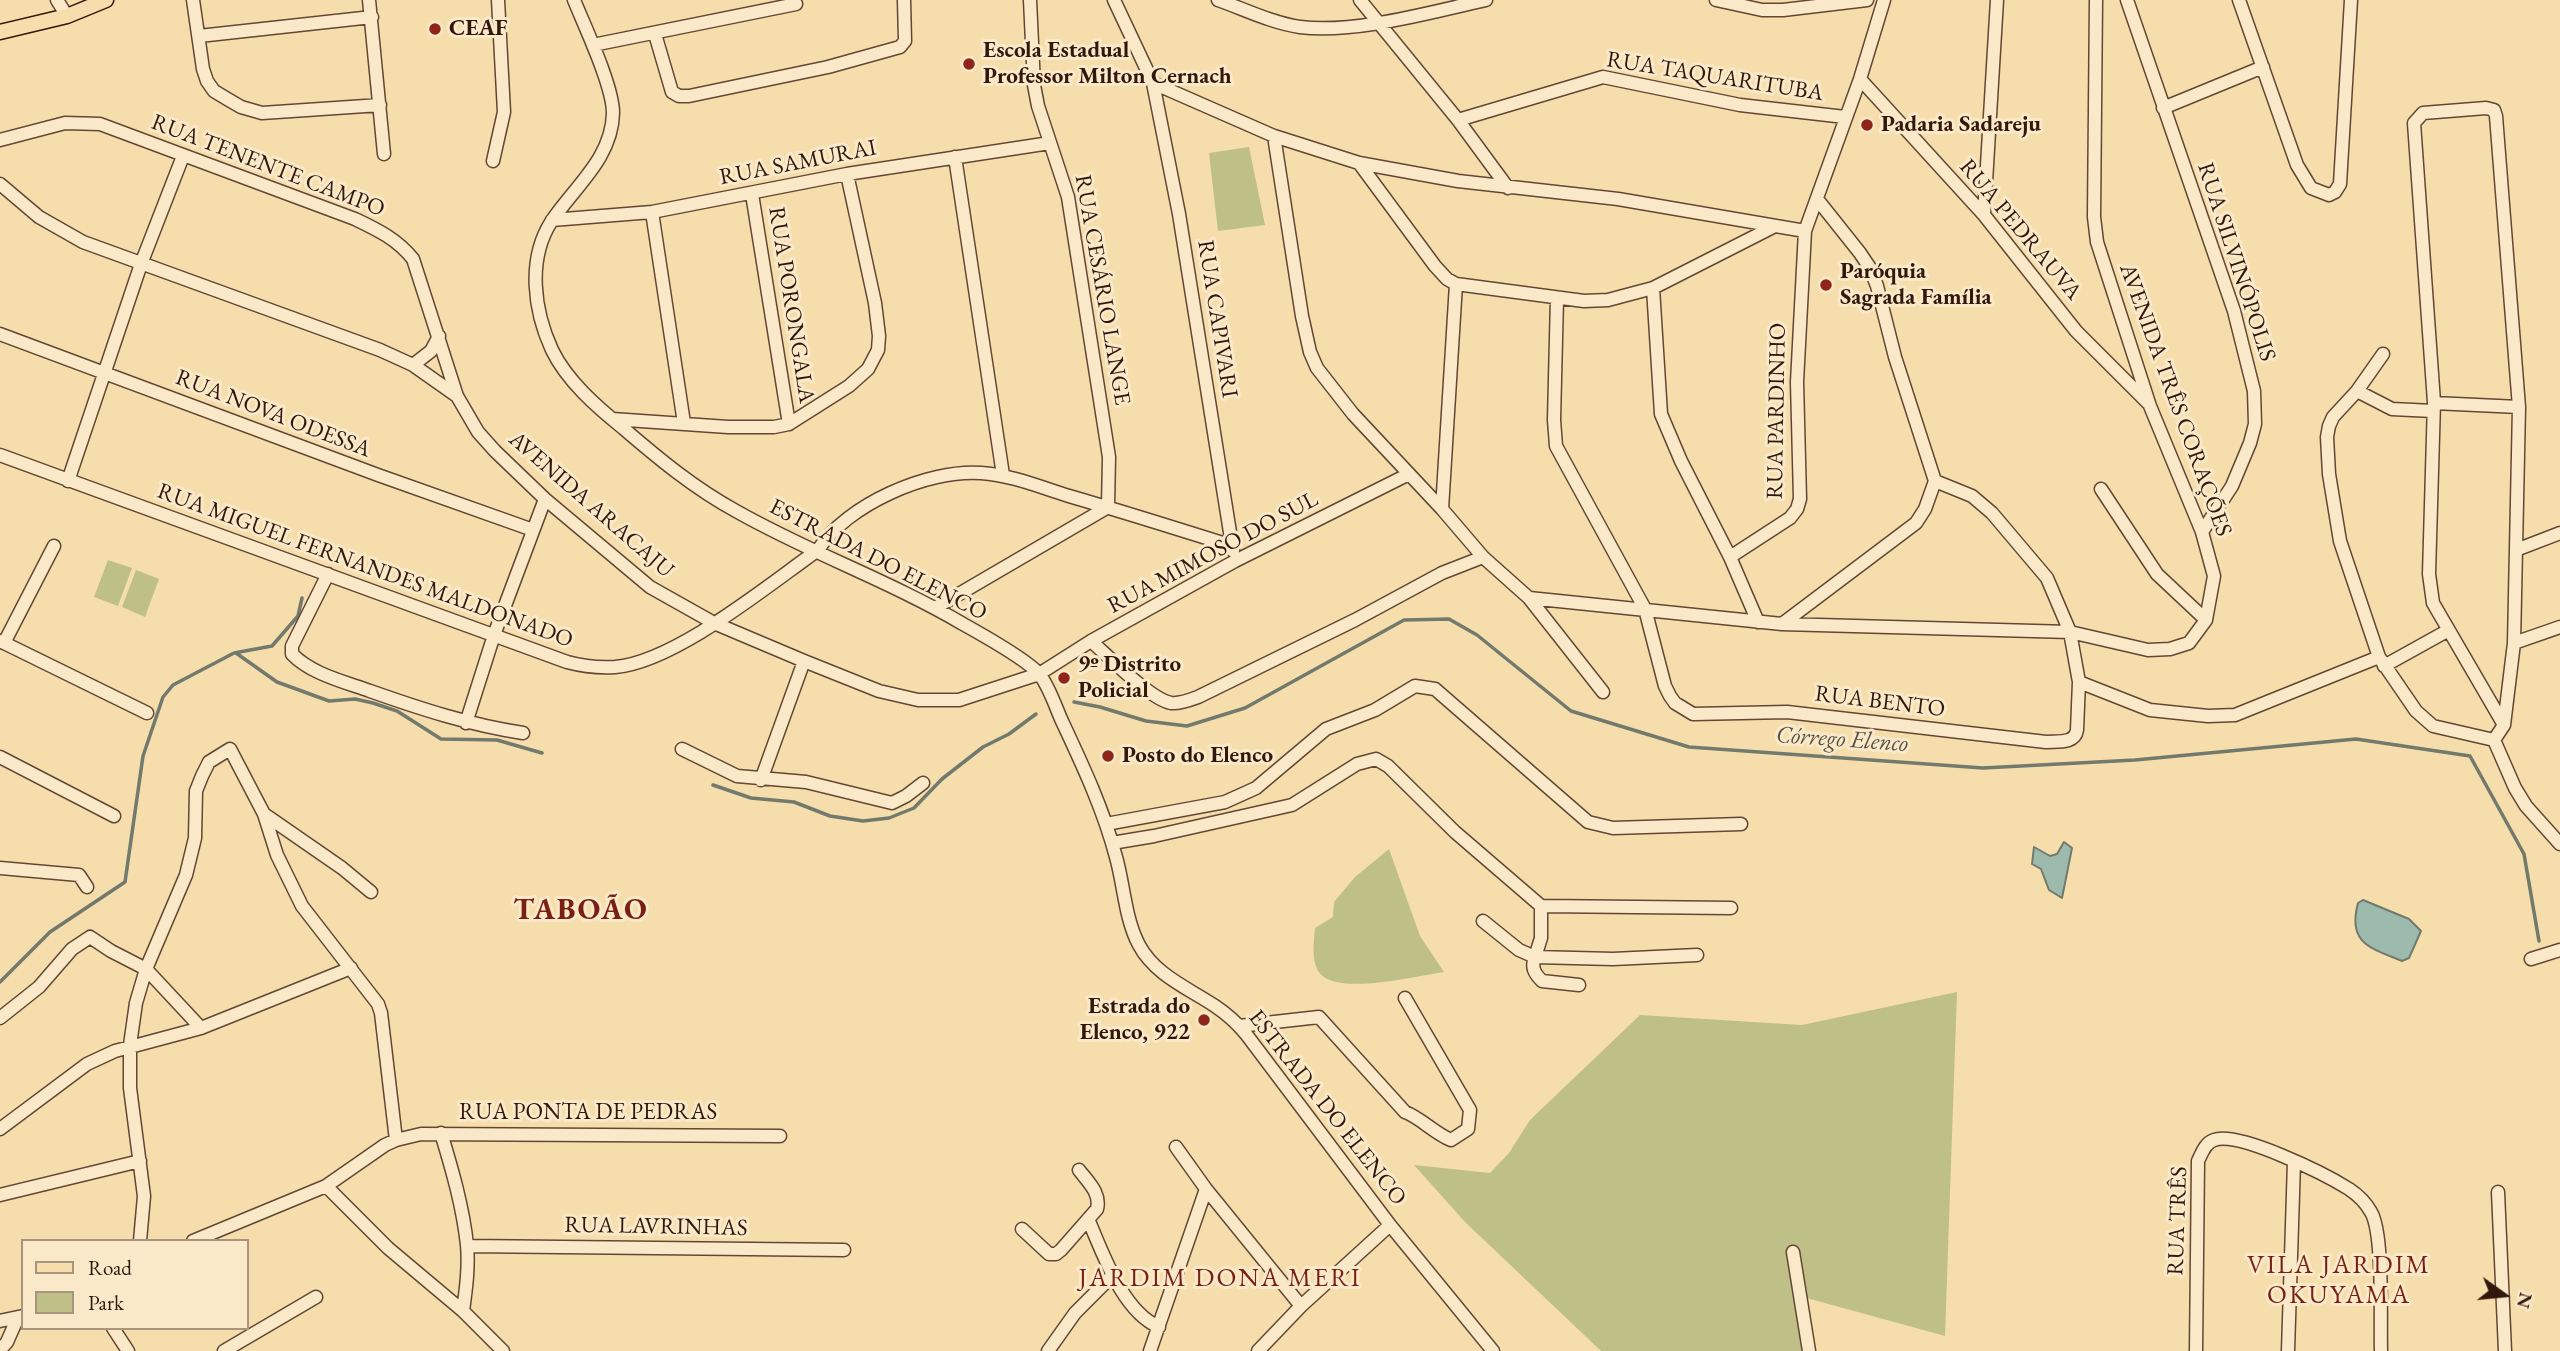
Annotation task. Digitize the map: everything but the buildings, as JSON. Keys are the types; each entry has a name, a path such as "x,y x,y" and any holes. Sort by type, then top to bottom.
{"main road":[{"path":"0,32 67,16 106,0"}],"street":[{"path":"57,0 67,16"},
{"path":"193,0 203,69 206,81 214,91 251,111 262,113 380,105"},
{"path":"369,0 384,154"},
{"path":"493,161 504,112 498,0"},
{"name":"ESTRADA DO ELENCO","path":"574,0 593,45 611,100 611,126 599,159 552,220 543,236 536,264 536,292 542,324 554,353 575,383 612,419 680,477 737,512 897,587 989,639 1039,674 1097,796 1139,945 1153,965 1239,1026 1390,1225 1493,1351"},
{"path":"655,34 672,92 679,96 690,96 828,67 901,47 905,41 904,0"},
{"name":"RUA CESÁRIO LANGE","path":"1030,0 1034,85 1038,106 1068,197 1109,457 1108,507"},
{"name":"RUA CAPIVARI","path":"1114,0 1153,83 1183,239 1235,561"},
{"path":"1218,0 1297,26 1323,27 1376,23 1486,0"},
{"path":"1360,0 1376,23 1458,120 1508,188"},
{"path":"1716,0 1762,10 1783,10 1867,0"},
{"name":"RUA PARDINHO","path":"1730,557 1790,518 1800,499 1797,382 1805,231 1860,79 1884,0"},
{"path":"1984,215 1997,0"},
{"name":"AVENIDA TRÊS CORAÇÕES","path":"2096,0 2094,217 2101,253 2150,406 2202,532 2214,576 2206,621"},
{"name":"RUA SILVINÓPOLIS","path":"2127,0 2234,311 2254,391 2256,410 2250,443 2237,475 2202,532"},
{"path":"2239,0 2304,179 2311,188 2329,195 2336,192 2340,184 2351,0"},
{"path":"593,45 796,4"},
{"path":"199,36 372,17"},
{"path":"2163,108 2263,67"},
{"name":"RUA TAQUARITUBA","path":"1458,120 1603,77 1740,105 1845,117"},
{"name":"RUA PEDRAUVA","path":"1860,79 1984,215 2076,331 2150,406"},
{"path":"1153,83 1274,136 1359,163 1508,188 1618,199 1805,231"},
{"path":"2494,740 2504,724 2514,643 2519,407 2505,258 2496,116 2494,110 2486,108 2423,113 2414,123 2434,407 2429,574 2433,603 2504,724"},
{"name":"RUA TENENTE CAMPO","path":"0,140 65,123 100,124 355,219 383,232 402,245 413,259 457,396"},
{"path":"1274,136 1302,316 1310,352 1317,368 1331,388 1483,557 1529,598 1603,692"},
{"name":"RUA SAMURAI","path":"552,220 652,212 847,174 1050,143"},
{"path":"68,481 141,264 183,156"},
{"path":"955,157 1003,475"},
{"path":"1359,163 1435,267 1456,284 1584,301 1608,300 1653,288 1775,225"},
{"path":"612,419 755,429 789,424 849,386 868,369 878,350 879,336 875,303 847,174"},
{"name":"AVENIDA ARACAJU","path":"0,184 62,231 141,264 356,341 413,365 457,396 478,432 545,499 650,587 714,623 804,662 903,698 958,700 1039,674"},
{"name":"RUA PORONGALA","path":"752,194 789,424"},
{"path":"1782,624 1916,523 1925,509 1935,481 1870,268 1817,199"},
{"path":"652,212 684,423"},
{"path":"1442,509 1456,284"},
{"path":"1653,288 1661,414 1758,622"},
{"path":"1557,298 1554,421 1556,446 1645,609"},
{"name":"RUA NOVA ODESSA","path":"0,334 533,530"},
{"path":"413,365 431,351 439,336"},
{"path":"2383,354 2357,391 2333,417 2329,426 2329,474 2340,541 2382,662 2416,711 2433,726 2494,740"},
{"path":"2357,391 2392,409 2519,407"},
{"name":"RUA MIGUEL FERNANDES MALDONADO","path":"0,455 567,662 586,666 615,667 657,656 714,623 818,551 835,528 884,496 927,480 957,473 1003,475 1233,546"},
{"name":"RUA MIMOSO DO SUL","path":"1039,674 1091,641 1235,561 1409,474"},
{"name":"RUA BENTO","path":"1645,609 1665,686 1675,703 1693,714 1787,712 2008,738 2071,740 2076,736 2079,682 2070,632 2047,578 1992,513 1972,496 1935,481"},
{"path":"1529,598 1782,624 2070,632 2148,650 2170,649 2189,643 2206,621 2157,574 2101,489"},
{"path":"466,723 494,635 545,499"},
{"path":"935,608 1108,507"},
{"path":"2516,550 2560,533"},
{"path":"54,547 2,642 147,713"},
{"path":"1091,641 1163,700 1173,703 1185,701 1355,620 1442,573 1483,557"},
{"path":"328,574 294,642 292,653 299,660 342,681 466,723 523,733"},
{"path":"2514,643 2560,628"},
{"path":"2079,682 2150,710 2199,716 2235,715 2382,662 2447,631"},
{"path":"761,780 804,662"},
{"path":"1106,824 1225,802 1256,788 1326,729 1375,710 1409,688 1421,685 1435,689 1588,822 1613,828 1741,824"},
{"path":"2494,740 2526,806 2560,844"},
{"path":"140,1239 144,1196 130,1088 130,1045 136,1003 146,969 186,875 195,838 196,791 209,762 231,749 264,814 277,855 302,906 378,1004 382,1013 396,1140 326,1186 198,1239"},
{"path":"682,749 725,772 761,780 806,782 892,803 923,783"},
{"path":"0,757 114,817"},
{"path":"1112,843 1292,805 1357,765 1376,760 1388,766 1455,832 1541,906 1731,908"},
{"path":"264,814 342,868 371,892"},
{"path":"0,868 79,875 87,887"},
{"path":"1541,906 1541,938 1532,965 1535,974 1542,981 1579,985"},
{"path":"1483,921 1519,950 1535,957 1614,959 1697,955"},
{"path":"0,1018 39,986 72,949 90,937 146,969 201,1028"},
{"path":"2530,960 2560,950"},
{"path":"0,1129 87,1064 130,1045 201,1028 351,968"},
{"path":"1239,1026 1319,1017 1405,1112 1414,1115 1438,1135 1451,1140 1468,1129 1470,1110 1405,998"},
{"name":"RUA PONTA DE PEDRAS","path":"396,1140 421,1133 780,1136"},
{"path":"441,1133 459,1200 467,1247 463,1311"},
{"name":"RUA TRÊS","path":"2196,1351 2198,1161 2208,1143 2215,1139 2247,1142 2349,1189 2363,1200 2373,1214 2378,1234 2381,1351"},
{"path":"1177,1147 1206,1189 1301,1306"},
{"path":"0,1195 140,1161"},
{"path":"2288,1351 2294,1162"},
{"path":"1022,1229 1045,1252 1056,1254 1097,1209 1098,1198 1079,1170"},
{"path":"326,1186 388,1248 463,1311 503,1351"},
{"path":"1150,1351 1206,1189"},
{"path":"2498,1192 2505,1351"},
{"path":"1088,1219 1112,1276 1144,1318 1159,1327"},
{"path":"1258,1351 1301,1306 1390,1225"},
{"name":"RUA LAVRINHAS","path":"467,1247 845,1250"},
{"path":"1793,1252 1809,1351"},
{"path":"1048,1351 1075,1313 1112,1276"},
{"path":"224,1351 316,1297"},
{"path":"0,1321 21,1317"},
{"path":"0,1350 21,1317"},
{"path":"114,1330 128,1351"}],"green space":[{"path":"1249,147 1265,225 1218,231 1209,153"},
{"path":"108,560 132,568 118,606 94,597"},
{"path":"136,570 159,579 145,617 122,607"},
{"path":"1389,849 1420,936 1444,972 1376,983 1340,983 1327,979 1318,971 1314,960 1315,928 1333,917 1334,902 1355,877"},
{"path":"1957,992 1945,1336 1803,1297 1801,1351 1601,1351 1465,1222 1414,1165 1490,1173 1509,1153 1530,1120 1640,1015 1802,1025"}],"shaded area":[{"path":"2064,842 2072,848 2062,898 2049,890 2041,869 2032,864 2034,847 2050,856 2057,854"},
{"path":"2363,900 2409,919 2421,931 2409,958 2402,961 2380,952 2359,936 2355,917 2358,903"}],"waterway":[{"path":"0,982 50,932 125,882 143,756 163,697 173,685 234,653 272,646 298,616 302,598"},
{"name":"Córrego Elenco","path":"1074,702 1146,721 1187,726 1245,708 1404,620 1449,619 1477,635 1571,711 1689,747 1983,768 2135,760 2356,739 2470,756 2524,854 2539,941"},
{"path":"236,653 277,682 329,701 355,699 397,711 441,739 497,740 542,753"},
{"path":"713,785 751,798 794,802 830,816 863,821 889,818 914,808 942,779 983,747 1009,734 1036,714"}],"place":[{"name":"CEAF","path":"435,29"},
{"name":"Escola Estadual Professor Milton Cernach","path":"969,64"},
{"name":"Padaria Sadareju","path":"1867,125"},
{"name":"Paróquia Sagrada Família","path":"1826,285"},
{"name":"9º Distrito Policial","path":"1064,678"},
{"name":"Posto do Elenco","path":"1108,756"},
{"name":"Estrada do Elenco, 922","path":"1204,1020"}],"district":[{"name":"TABOÃO","path":"581,911"},
{"name":"JARDIM DONA MERI","path":"1220,1279"},
{"name":"VILA JARDIM OKUYAMA","path":"2339,1281"}]}
